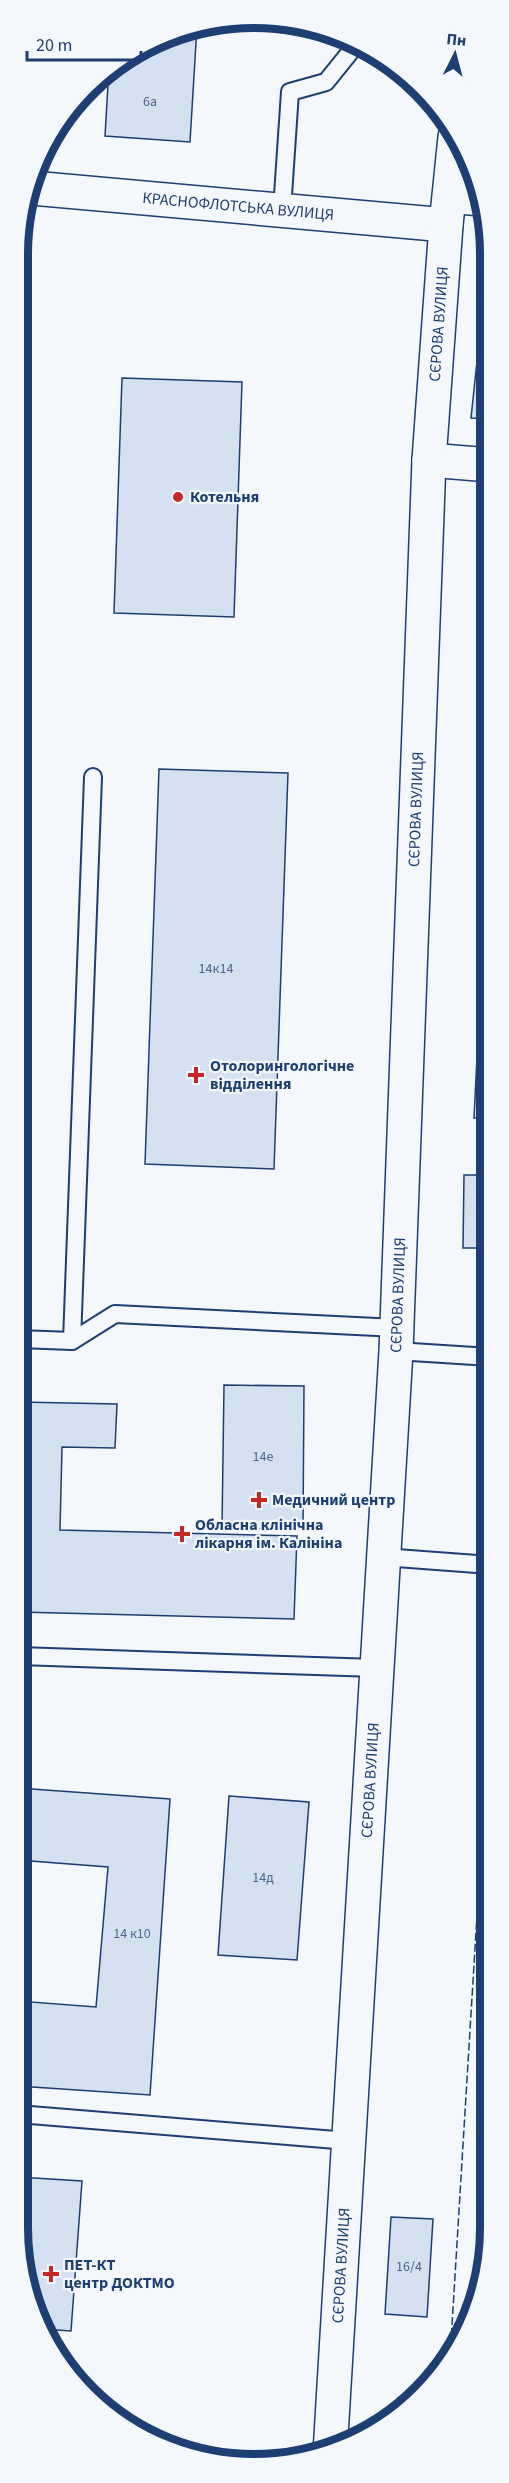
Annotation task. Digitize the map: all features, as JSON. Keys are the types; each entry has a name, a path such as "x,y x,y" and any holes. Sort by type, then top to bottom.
{"street":[{"name":"СЄРОВА ВУЛИЦЯ","path":"331,2441 396,1340 429,460 459,207 456,153"},
{"name":"КРАСНОФЛОТСЬКА ВУЛИЦЯ","path":"38,189 282,210 459,207"},
{"path":"429,460 480,464"}],"lane":[{"path":"282,210 290,92 326,82 351,51"},
{"path":"72,1341 93,777"},
{"path":"28,1339 72,1341 116,1314 396,1340 480,1355"},
{"path":"383,1557 480,1564"},
{"path":"28,1656 376,1668"},
{"path":"28,2115 348,2141"}],"building":[{"path":"196,36 190,142 105,136 108,82 155,52"},
{"path":"480,333 480,418 471,418"},
{"name":"Котельня","path":"122,378 242,382 234,617 114,613"},
{"path":"159,769 288,773 274,1169 145,1164"},
{"path":"480,997 480,1118 474,1118"},
{"path":"464,1175 480,1175 480,1248 463,1248"},
{"path":"224,1385 304,1386 303,1529 222,1528"},
{"path":"28,1402 117,1404 115,1448 62,1447 60,1530 297,1536 294,1619 28,1612"},
{"path":"28,1789 170,1799 150,2095 28,2087 28,2002 96,2007 108,1867 28,1861"},
{"path":"229,1796 309,1802 297,1960 218,1955"},
{"name":"ПЕТ-КТ центр ДОКТМО","path":"28,2178 82,2181 71,2331 53,2330 36,2287 30,2258"},
{"path":"391,2217 433,2219 427,2317 385,2314"}],"fence":[{"path":"451,2339 480,1866"},
{"path":"212,2450 263,2454"}],"place":[{"name":"Котельня","path":"178,497"},
{"name":"Отолорингологічне відділення","path":"196,1075"},
{"name":"Медичний центр","path":"259,1500"},
{"name":"Обласна клінічна лікарня ім. Калініна","path":"182,1534"},
{"name":"ПЕТ-КТ центр ДОКТМО","path":"51,2274"}]}
